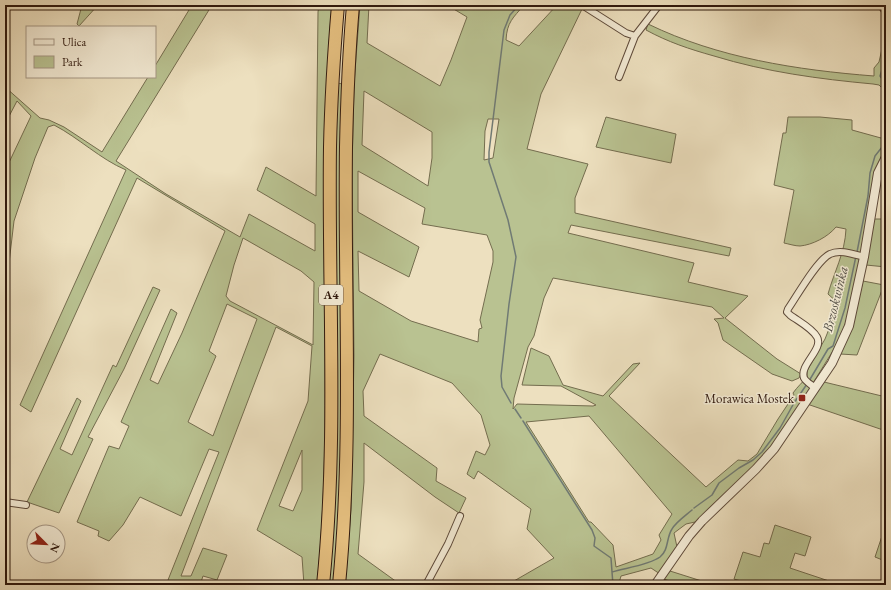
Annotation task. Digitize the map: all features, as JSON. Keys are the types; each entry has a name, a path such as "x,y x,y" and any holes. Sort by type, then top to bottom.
{"highway":[{"name":"A4","path":"323,585 328,527 332,430 330,146 338,5"},
{"name":"A4","path":"339,585 346,478 346,145 348,75 353,5"}],"street":[{"path":"582,5 626,33 635,36"},
{"path":"618,77 635,36 659,5"},
{"path":"882,5 886,11"},
{"path":"655,585 702,521 756,469 774,449 810,384 832,364 849,326 858,255 878,173 886,157"},
{"path":"810,384 803,374 804,369 816,350 818,338 790,315 787,312 788,309 825,257 830,254 844,252 858,255"},
{"path":"5,502 26,505"},
{"path":"426,585 448,544 460,516"}],"green space":[{"path":"82,5 98,5 79,26 77,24"},
{"path":"192,5 212,5 116,161 166,194 240,237 249,214 315,251 315,224 257,190 266,167 316,196 318,12 319,5 332,5 326,98 325,145 325,380 323,508 317,585 304,585 302,557 257,530 308,401 312,346 276,327 181,576 191,576 203,548 227,555 217,580 203,576 200,585 166,585 219,452 209,449 181,516 140,497 123,525 109,541 98,536 99,531 77,522 109,446 119,449 129,426 121,422 171,309 177,313 150,380 158,384 182,333 225,231 137,178 31,412 20,405 126,170 107,160 54,125 48,127 35,158 14,221 9,263 5,280 5,171 31,116 17,101 5,124 5,102 9,94 5,91 5,87 40,118 49,120 64,127 102,152 147,78 156,78 156,64","holes":["243,238 301,271 314,282 313,345 230,301 226,296","227,304 257,319 213,436 188,422 216,356 209,351","302,450 302,490 293,511 279,506"]},
{"path":"360,5 369,5 367,43 440,86 467,17 447,5 524,5 509,24 506,40 519,46 557,5 577,5 582,9 541,94 527,149 588,164 575,198 575,213 731,248 729,256 571,225 568,233 694,263 688,282 748,296 725,318 777,359 801,374 799,378 792,381 772,374 723,340 718,323 714,319 724,318 712,307 553,278 544,298 534,336 528,347 514,398 513,409 517,404 596,405 561,386 522,385 531,348 549,356 563,385 603,396 633,364 640,363 609,396 706,487 738,460 748,461 757,454 794,395 793,393 807,377 807,371 825,339 839,304 828,294 844,246 846,229 836,227 824,237 805,245 798,246 784,243 794,190 774,185 783,133 786,133 788,117 820,117 852,120 852,130 881,138 884,137 886,133 886,150 881,158 847,319 839,341 782,433 759,461 695,522 686,524 674,533 677,547 660,574 651,568 621,576 619,583 620,585 507,585 554,558 527,529 531,509 478,471 474,479 467,474 476,451 485,455 490,445 481,415 452,383 380,354 363,391 364,416 437,468 436,481 466,498 459,513 435,497 364,443 364,482 358,554 401,585 345,585 351,509 354,356 352,171 354,85","holes":["364,91 432,132 432,158 428,186 362,145","488,119 499,119 493,158 484,160 485,131","358,171 425,208 422,224 487,235 493,251 493,262 480,320 482,328 479,329 478,342 411,321 359,291 358,251 409,277 419,247 358,212","589,416 672,514 659,535 661,540 653,554 616,567 613,545 591,522 589,522 526,422"]},
{"path":"648,24 702,46 730,54 787,66 874,76 874,68 879,62 886,31 886,92 879,85 773,71 734,62 687,48 662,38 646,30"},
{"path":"336,83 344,84 343,444 335,585 327,585 334,159"},
{"path":"606,117 676,134 671,163 596,147"},
{"path":"873,219 886,219 886,267 866,265"},
{"path":"863,281 884,285 857,355 840,354 853,322"},
{"path":"153,287 160,290 124,369 88,437 93,439 59,513 27,502 77,398 81,401 60,449 72,455 113,365 116,367"},
{"path":"824,382 886,397 886,431 807,404"},
{"path":"886,524 886,570 885,561 875,557"},
{"path":"775,525 811,537 805,556 795,553 790,568 841,585 755,585 734,579 743,552 760,557 764,543 769,544"},
{"path":"670,571 708,583 707,585 681,585 664,579"}],"waterway":[{"path":"511,403 502,387 501,376 516,257 508,220 489,162 489,152 504,30 510,15 519,5"},
{"name":"Brzoskwinka","path":"886,58 880,76 886,84"},
{"name":"Brzoskwinka","path":"857,252 868,196 870,173 875,156 886,142"},
{"name":"Brzoskwinka","path":"809,381 828,349 833,346 845,308 856,256"},
{"name":"Brzoskwinka","path":"694,508 712,495 719,483 739,468 753,460 762,452 780,428 807,384"},
{"path":"515,409 521,418"},
{"path":"523,421 592,530 595,538 594,546 611,558 612,572"},
{"name":"Brzoskwinka","path":"613,585 612,572 643,564 660,557 665,551 670,532 674,526 692,510"}],"place":[{"name":"Morawica Mostek","path":"802,398"}]}
